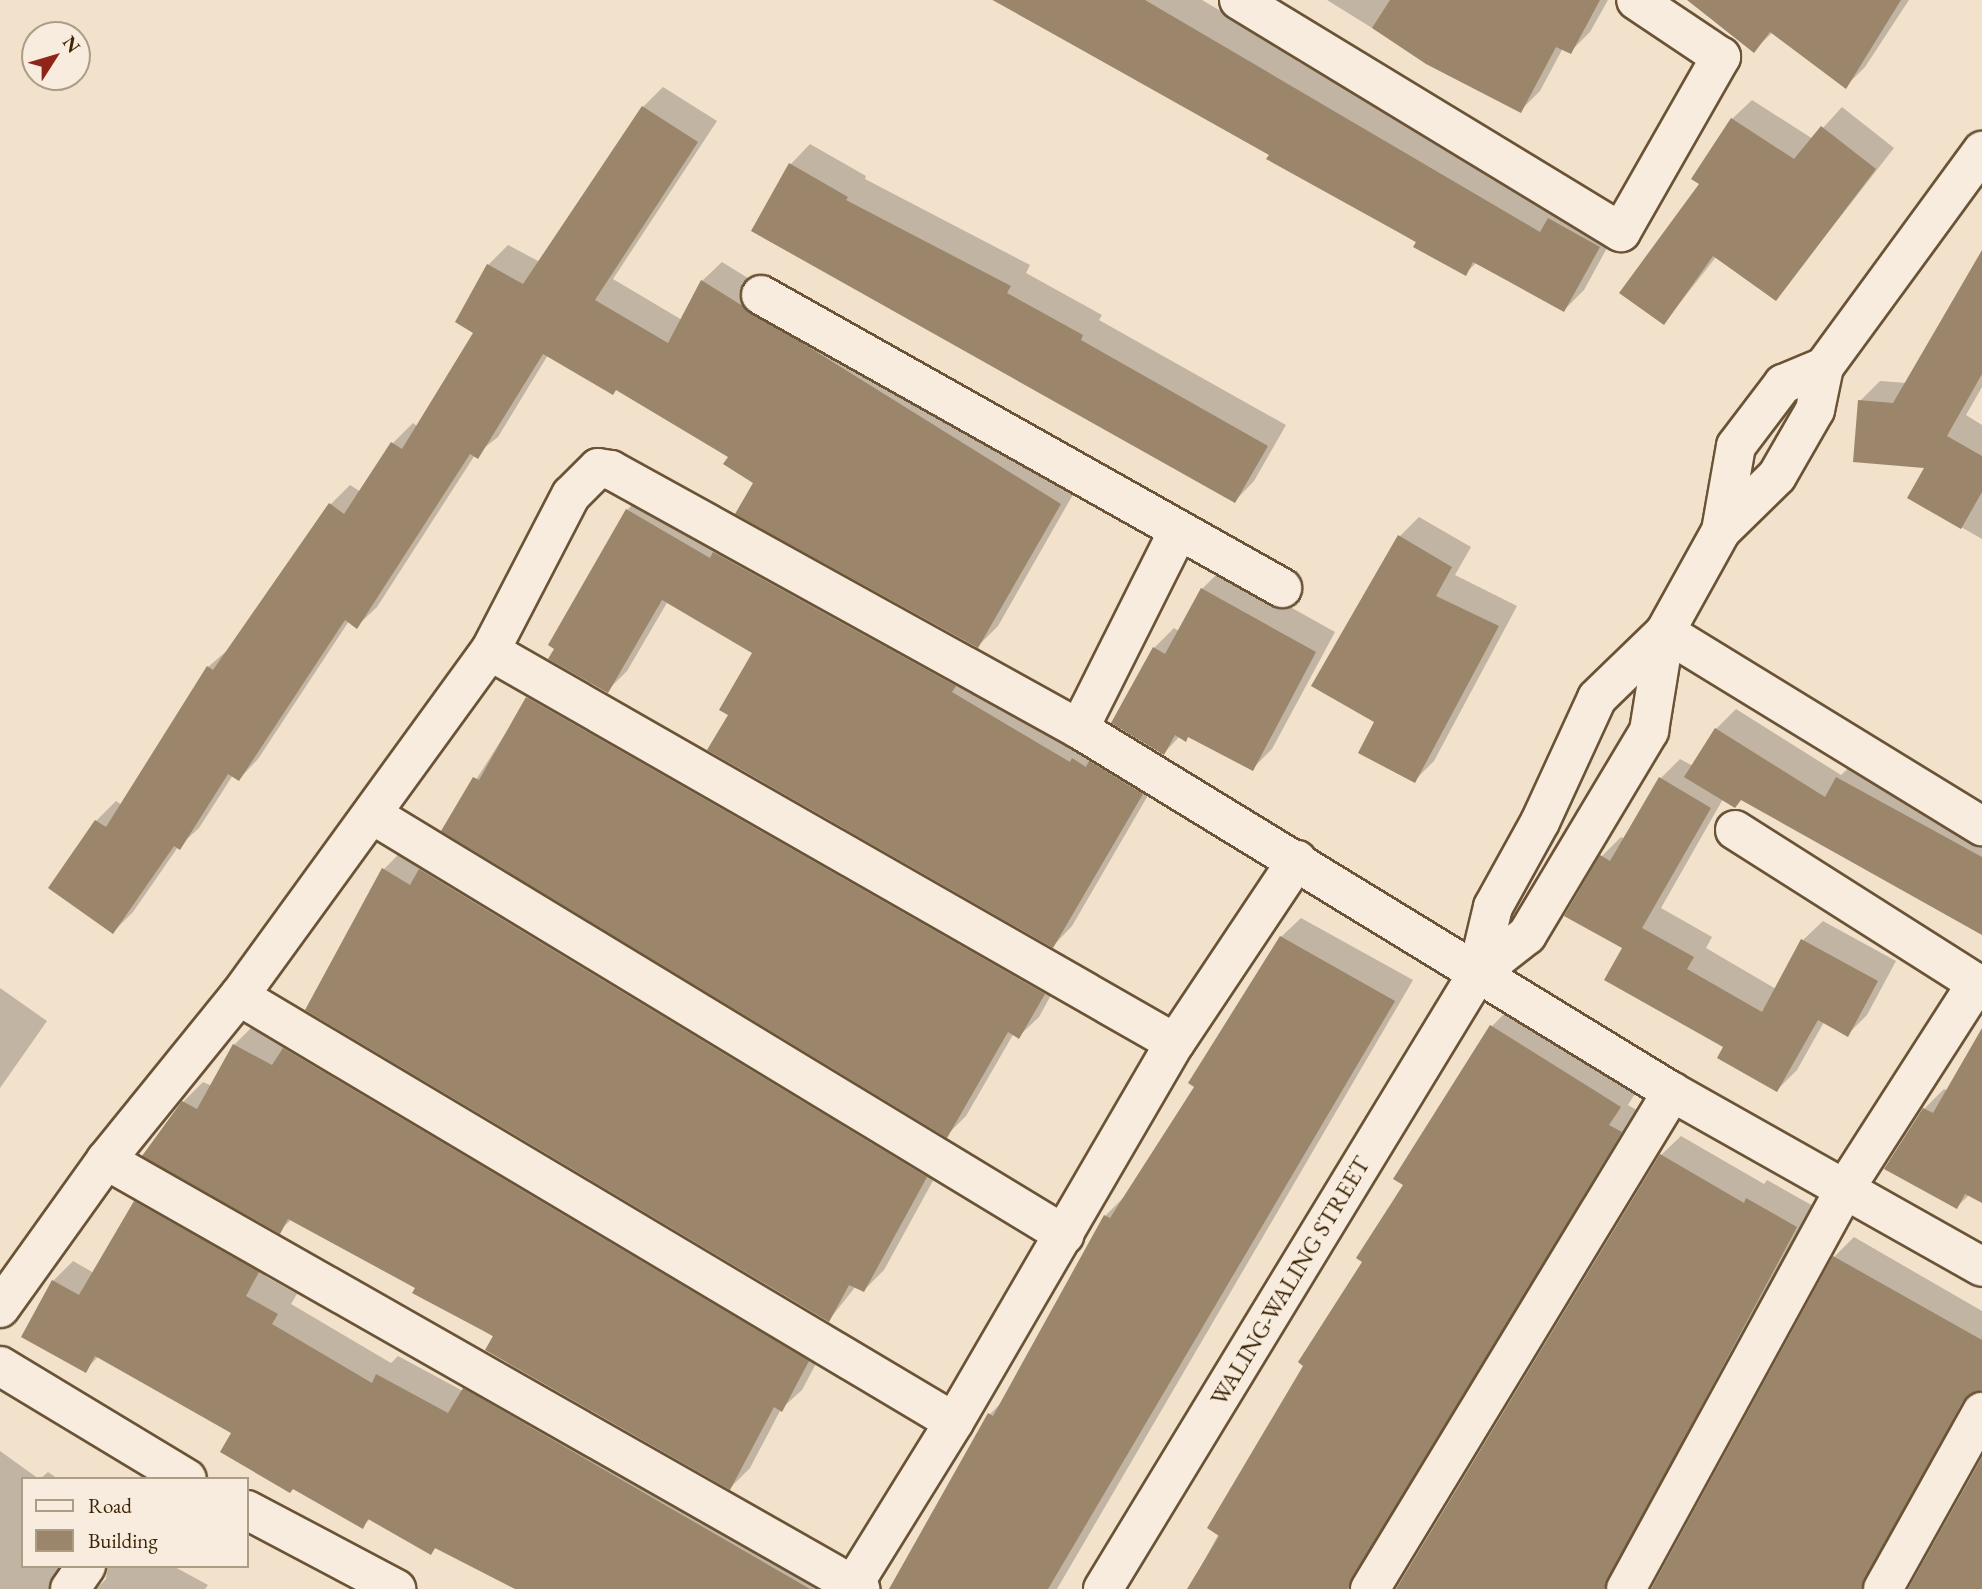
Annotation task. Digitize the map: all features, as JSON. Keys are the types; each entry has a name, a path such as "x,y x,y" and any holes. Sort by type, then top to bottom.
{"street":[{"path":"1239,0 1621,232 1721,57 1636,0"},
{"path":"1982,150 1824,367 1815,410 1777,476 1721,531 1665,632 1982,826"},
{"path":"761,295 1282,588"},
{"path":"1721,531 1736,446 1783,384 1824,367"},
{"path":"0,1308 106,1160 239,996 490,651 571,495 598,468 611,470 1079,729 1672,1092 1982,1267"},
{"path":"1079,729 1178,531"},
{"name":"WALING-WALING STREET","path":"1102,1589 1477,974 1493,907 1540,822 1597,698 1665,632"},
{"name":"WALING-WALING STREET","path":"1477,974 1527,935 1649,731 1665,632"},
{"path":"490,651 1175,1043"},
{"path":"373,815 1065,1235"},
{"path":"1626,1589 1844,1190 1979,986 1735,830"},
{"path":"106,1160 857,1587 1175,1043 1297,860"},
{"path":"239,996 954,1422"},
{"path":"1370,1589 1672,1092"},
{"path":"0,1366 165,1474"},
{"path":"1882,1589 1982,1412"},
{"path":"248,1511 344,1578 396,1589"},
{"path":"70,1589 85,1568"}],"building":[{"path":"993,0 1145,0 1540,232 1548,218 1600,247 1564,312 1473,262 1466,276 1413,247 1416,242 1266,159 1269,155"},
{"path":"1390,0 1600,0 1571,54 1556,47 1521,113 1426,64 1372,28"},
{"path":"1687,0 1901,0 1846,89 1770,32 1754,53"},
{"path":"642,106 698,142 595,300 668,343 701,280 1061,504 978,648 735,514 753,483 723,464 728,457 616,390 613,395 543,354 478,459 470,454 357,629 345,620 239,781 228,774 180,850 174,846 113,934 48,888 95,820 106,827 207,666 213,670 329,503 344,514 391,442 402,449 473,333 455,322 487,264 523,284"},
{"path":"1731,118 1794,159 1821,126 1876,169 1776,301 1713,256 1664,325 1619,293 1699,184 1691,179"},
{"path":"789,163 848,197 846,200 1011,286 1007,293 1083,335 1081,340 1268,446 1235,503 751,231"},
{"path":"1982,250 1982,374 1947,436 1982,456 1982,492 1961,529 1907,498 1924,468 1853,462 1858,400 1893,403"},
{"path":"626,509 710,558 713,552 956,686 952,692 1070,762 1072,758 1086,767 1089,761 1143,794 1053,948 707,750 728,715 719,710 752,653 662,600 608,693 548,659 554,649 548,645"},
{"path":"1398,535 1452,567 1436,596 1499,626 1415,783 1358,753 1374,722 1311,686"},
{"path":"1201,588 1316,652 1253,771 1188,737 1186,742 1175,735 1164,755 1111,723 1153,647 1165,654"},
{"path":"526,697 1045,994 1019,1039 1008,1032 947,1138 441,831 473,777 479,780"},
{"path":"1715,728 1825,797 1836,777 1982,857 1982,935 1741,800 1735,808 1684,777"},
{"path":"1659,777 1711,808 1642,928 1694,957 1687,969 1762,1012 1801,939 1878,981 1848,1037 1818,1020 1777,1092 1717,1058 1723,1047 1604,980 1622,948 1564,916 1600,855 1610,861"},
{"path":"382,868 410,885 419,869 927,1177 864,1292 849,1285 829,1322 305,1010"},
{"path":"1280,936 1395,1001 1048,1589 889,1589 988,1413 993,1416 1104,1215 1110,1218 1194,1087 1188,1083"},
{"path":"1490,1025 1621,1107 1609,1125 1622,1132 1348,1589 1187,1589 1219,1536 1207,1528 1303,1366 1298,1362 1362,1262 1356,1258 1403,1185 1393,1179"},
{"path":"1982,1028 1982,1203 1965,1194 1957,1209 1884,1169 1923,1108 1933,1113"},
{"path":"233,1044 272,1065 283,1048 809,1361 782,1412 774,1407 730,1490 485,1350 493,1336 412,1293 415,1288 288,1219 280,1234 142,1156 182,1101 197,1109"},
{"path":"1660,1154 1744,1203 1746,1198 1797,1227 1604,1589 1396,1589"},
{"path":"134,1201 259,1272 246,1296 278,1314 272,1324 372,1383 376,1374 448,1413 463,1388 810,1589 515,1589 435,1548 431,1555 368,1519 363,1529 293,1489 290,1493 220,1452 231,1433 95,1356 86,1373 21,1337 52,1280 79,1295"},
{"path":"1833,1256 1982,1340 1982,1390 1963,1401 1861,1589 1651,1589"},
{"path":"1982,1457 1982,1589 1908,1589"}]}
